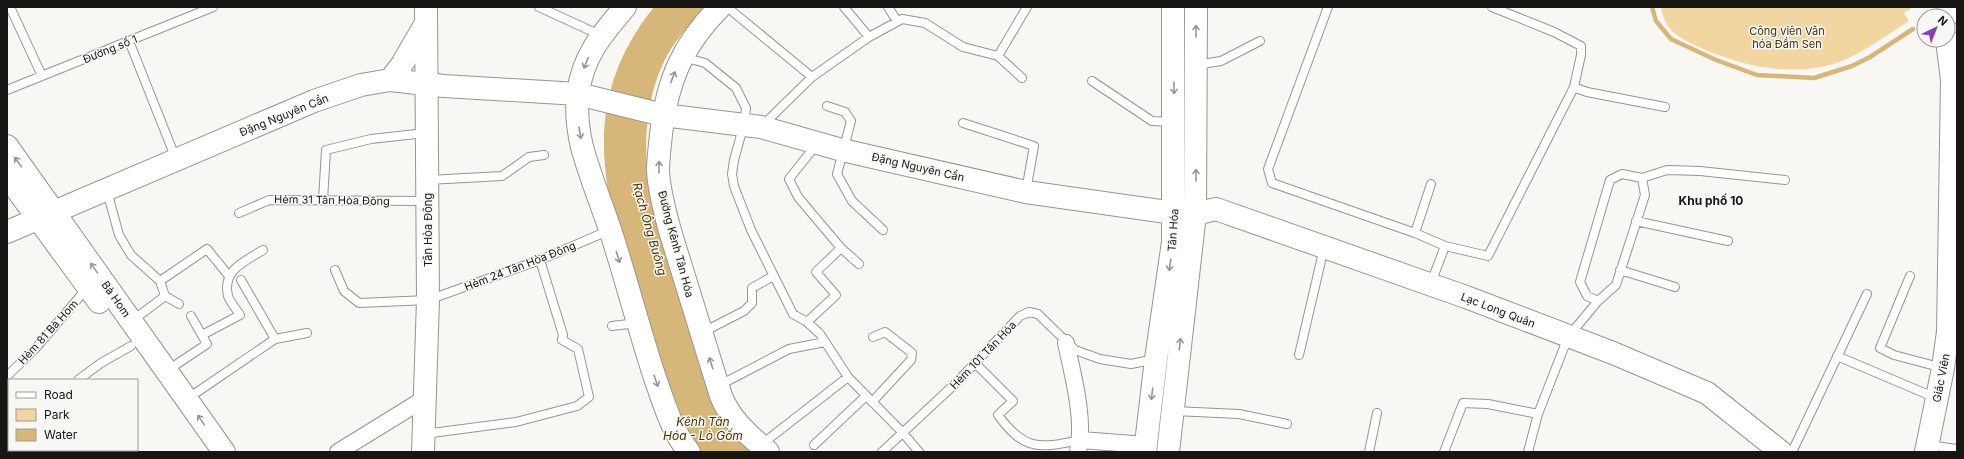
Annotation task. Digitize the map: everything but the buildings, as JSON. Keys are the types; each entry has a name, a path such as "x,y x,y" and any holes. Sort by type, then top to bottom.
{"main road":[{"path":"625,7 600,35 582,73 578,94 578,123 582,147 610,230 637,323 672,425 681,442 689,452"},
{"name":"Đường Kênh Tân Hóa","path":"720,7 702,27 682,56 672,77 663,114 658,171 663,205 701,333 725,406 736,424 764,449"},
{"name":"Tân Hóa","path":"1168,452 1173,410 1185,213 1185,63 1173,7"},
{"name":"Tân Hóa","path":"1145,449 1173,242 1185,213 1175,123 1196,7"},
{"path":"390,80 401,66 426,14"},
{"name":"Tân Hòa Đông","path":"423,443 428,300 428,84 426,14"},
{"name":"Giác Viên","path":"1926,449 1937,398 1947,362 1954,301 1955,80 1949,48"},
{"name":"Đặng Nguyên Cẩn","path":"7,232 48,216 314,101 361,85 390,80 578,94 663,114 753,126 842,150 1026,192 1185,213"},
{"name":"Bà Hom","path":"7,146 88,286 206,452"},
{"name":"Bà Hom","path":"7,176 48,216 132,321 224,452"},
{"name":"Lạc Long Quân","path":"1185,213 1216,209 1430,284 1613,353 1707,393 1779,450"}],"street":[{"path":"1066,343 1076,390 1080,446 1145,449"},
{"path":"338,452 424,399"}],"lane":[{"name":"Đường số 1","path":"7,90 213,7"},
{"path":"540,7 600,35"},
{"path":"727,7 812,77"},
{"path":"844,7 869,37"},
{"path":"888,7 897,21"},
{"path":"998,56 1027,7"},
{"path":"1328,7 1268,169 1272,184 1415,233 1445,246 1488,256 1574,87 1581,55 1580,46 1554,32 1492,7"},
{"path":"10,10 42,76"},
{"path":"919,452 903,433 848,377 826,342 807,322 793,314 751,230 734,186 732,174 734,160 753,126 812,77 869,37 902,19 925,23 963,47 998,56 1022,78"},
{"path":"130,40 176,160"},
{"path":"1185,63 1221,61 1260,41"},
{"path":"682,56 705,63 736,88 753,126"},
{"path":"1092,81 1152,121 1175,123"},
{"path":"1574,87 1587,92 1665,107"},
{"path":"827,106 845,112 851,122 842,150 837,174 852,201 883,230"},
{"path":"963,123 1034,146 1026,192"},
{"path":"323,200 326,150 371,139 428,133"},
{"path":"817,143 789,179 798,197 841,248 859,264"},
{"path":"428,180 502,176 529,157 544,155"},
{"path":"1598,301 1587,296 1580,282 1610,180 1622,174 1642,178 1667,170 1694,171 1785,180"},
{"path":"1528,452 1538,414 1568,337 1598,301 1616,285 1645,195 1642,178"},
{"path":"1415,233 1431,184"},
{"path":"107,190 119,235 131,255 160,281 165,296 179,304"},
{"name":"Hẻm 31 Tân Hòa Đông","path":"239,212 269,200 428,201"},
{"path":"1636,221 1728,241"},
{"name":"Hẻm 24 Tân Hòa Đông","path":"336,270 344,291 359,303 428,300 540,260 610,230"},
{"path":"1430,284 1445,246"},
{"path":"1299,355 1324,247"},
{"path":"807,322 836,295 816,272 841,248"},
{"path":"160,281 207,249 229,276"},
{"path":"202,335 240,315 228,297 229,276 234,268 263,250"},
{"path":"423,443 516,422 577,406 589,396 578,349 562,340 563,335 540,260"},
{"path":"1620,270 1675,287"},
{"path":"701,333 744,311 752,304 752,288 773,276"},
{"path":"1910,276 1880,348 1894,355 1947,362"},
{"path":"241,280 275,339"},
{"name":"Hẻm 81 Bà Hom","path":"7,376 35,349 88,286"},
{"path":"1779,450 1838,356 1867,294"},
{"path":"132,321 165,296"},
{"name":"Hẻm 101 Tân Hóa","path":"882,452 975,363 1020,316 1029,312 1038,314 1066,343 1075,350 1100,359 1131,364 1156,359"},
{"path":"166,370 207,344 191,316"},
{"path":"612,326 637,323"},
{"path":"814,444 869,399 911,360 912,353 885,332 873,337"},
{"path":"186,399 275,339 307,333"},
{"path":"718,386 789,349 826,342"},
{"path":"79,379 101,363 130,346"},
{"path":"1838,356 1937,398"},
{"path":"975,363 1013,400 998,415 1010,431 1025,442 1040,446 1080,446"},
{"path":"764,449 848,377"},
{"path":"1444,452 1463,403 1488,404 1538,414"},
{"path":"1173,410 1239,414 1287,424"},
{"path":"1369,452 1377,413"},
{"path":"1926,449 1957,450"}],"green space":[{"name":"Công viên Văn hóa Đầm Sen","path":"1661,7 1913,7 1904,13 1909,21 1847,59 1826,66 1809,69 1782,69 1747,64 1700,48 1679,37 1672,31 1662,14"}],"water":[{"name":"Kênh Tân Hóa - Lò Gốm","path":"654,7 710,7 679,37 662,66 655,84 650,103 646,142 648,181 651,200 718,410 757,452 693,452 685,441 612,211 604,155 604,129 608,104 614,79 624,55 637,31"}],"waterway":[{"path":"1652,7 1656,21 1671,39 1716,60 1757,75 1814,78 1852,66 1870,57 1913,29"}],"district":[{"name":"Khu phố 10","path":"1711,200"}],"water label":[{"name":"Rạch Ông Buông","path":"650,229"}]}
